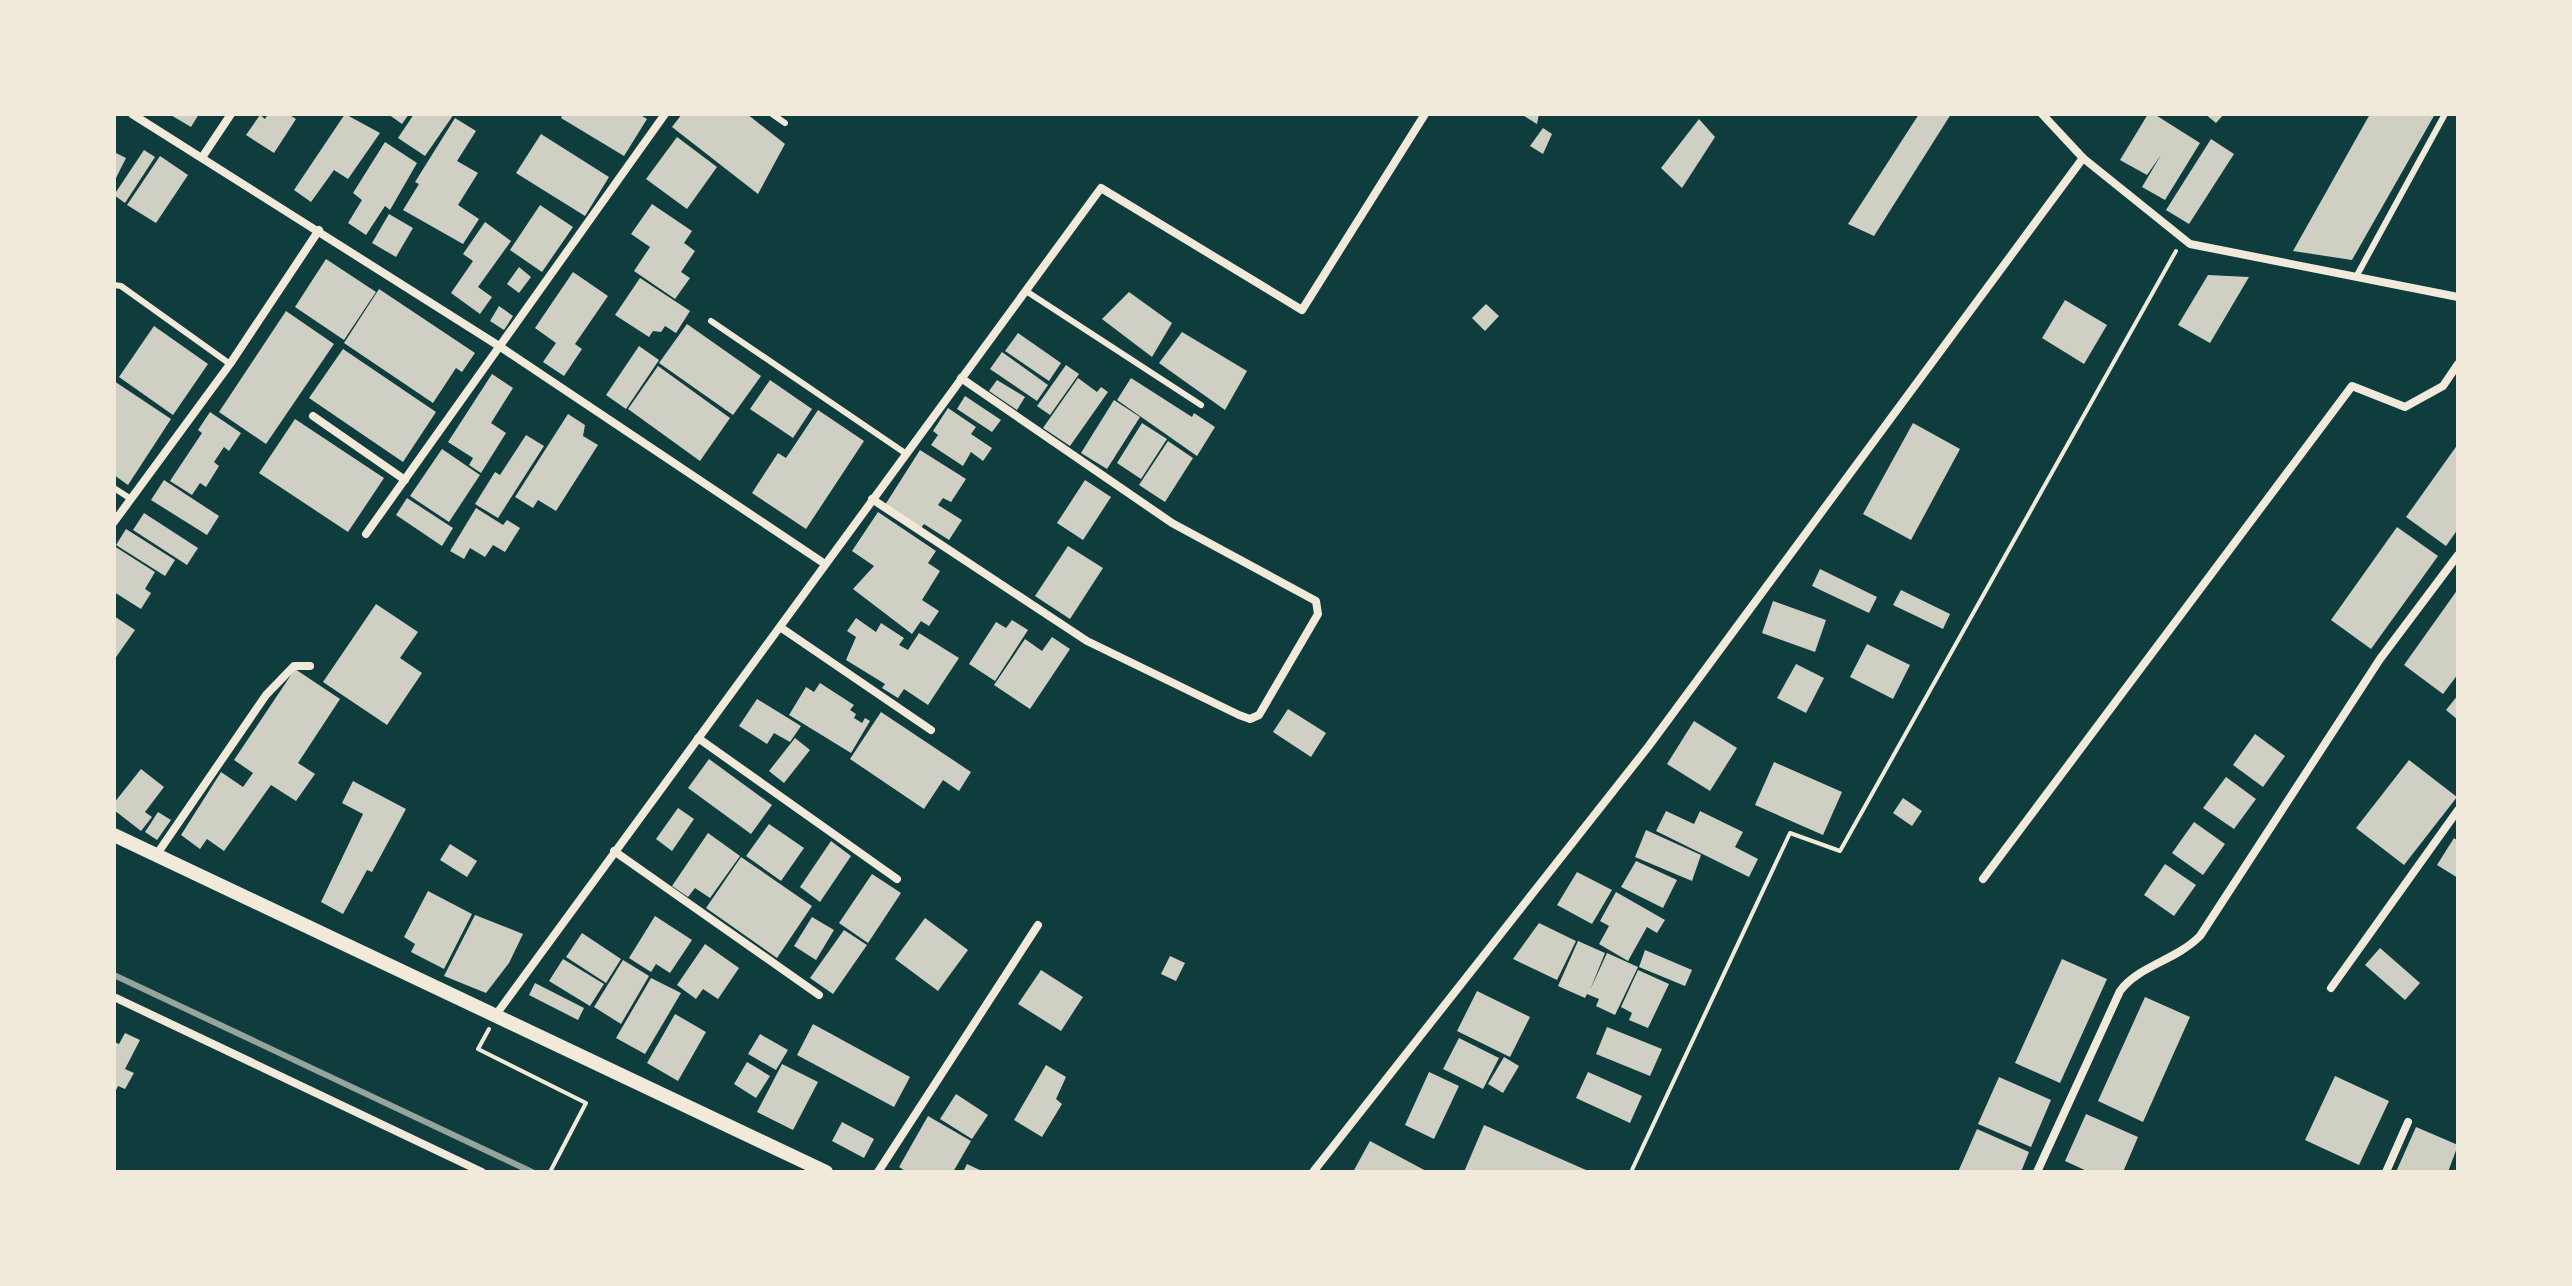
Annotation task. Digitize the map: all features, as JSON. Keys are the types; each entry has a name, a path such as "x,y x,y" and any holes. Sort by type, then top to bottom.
{"street":[{"path":"132,114 203,156 499,346 825,564"},
{"path":"203,156 231,114"},
{"path":"366,534 665,114"},
{"path":"495,1017 1101,188 1302,310 1425,114"},
{"path":"2042,114 2083,158 2190,244 2458,297"},
{"path":"1313,1172 1648,747 2083,158"},
{"path":"114,522 230,364 319,230"},
{"path":"1983,879 2352,386 2405,407 2443,386 2458,364"},
{"path":"872,499 1087,641 1239,715 1250,719 1259,715 1318,614 1316,601 1172,523 961,378"},
{"path":"313,416 405,480"},
{"path":"2037,1172 2120,991 2131,978 2175,957 2200,936 2380,659 2458,555"},
{"path":"780,627 931,730"},
{"path":"157,854 266,695 294,666 310,666"},
{"path":"698,738 897,879"},
{"path":"2331,988 2458,810"},
{"path":"114,835 826,1172"},
{"path":"614,851 819,995"},
{"path":"878,1172 1038,925"},
{"path":"114,997 482,1172"},
{"path":"2386,1172 2408,1122"}],"lane":[{"path":"772,114 785,123"},
{"path":"2356,277 2445,114"},
{"path":"114,285 121,286 230,364"},
{"path":"1026,291 1201,405"},
{"path":"711,321 905,453"},
{"path":"114,488 131,499"}],"path":[{"path":"1631,1172 1790,833 1840,851 2183,238"},
{"path":"495,1017 478,1049 586,1103 550,1172"}],"building":[{"path":"169,114 199,114 191,127"},
{"path":"268,114 288,114 296,119 274,153 246,135 260,115 265,119"},
{"path":"345,114 380,133 348,179 334,170 311,202 294,190"},
{"path":"388,114 409,114 402,124"},
{"path":"414,114 454,114 425,156 398,138"},
{"path":"563,114 639,114 647,119 624,156 561,118"},
{"path":"682,114 747,114 785,144 758,194 672,127"},
{"path":"1521,114 1539,114 1537,124"},
{"path":"1919,114 1951,114 1874,236 1848,224"},
{"path":"2148,114 2154,114 2200,143 2165,200 2142,187 2161,155 2147,175 2120,160"},
{"path":"2205,114 2224,114 2216,123"},
{"path":"2370,114 2435,114 2352,260 2293,251"},
{"path":"455,118 476,131 457,161 478,173 458,205 479,219 463,244 403,210 419,184 415,182"},
{"path":"1699,119 1715,137 1682,188 1661,168"},
{"path":"1543,128 1552,134 1543,154 1530,146"},
{"path":"541,134 609,177 585,216 516,173"},
{"path":"677,137 717,167 687,209 646,179"},
{"path":"2211,139 2234,154 2189,224 2166,210"},
{"path":"385,142 417,163 390,210 385,206 366,235 348,223 362,200 353,193"},
{"path":"144,150 155,157 125,203 114,195"},
{"path":"114,152 126,158 114,182"},
{"path":"160,156 188,175 156,223 127,205"},
{"path":"652,204 692,231 684,243 695,251 681,272 690,278 675,299 634,271 650,247 631,234"},
{"path":"540,205 573,227 542,272 510,250"},
{"path":"389,214 413,228 396,257 372,243"},
{"path":"485,222 511,241 478,287 492,297 480,314 451,293 473,261 463,254"},
{"path":"326,259 376,292 344,340 295,307"},
{"path":"519,267 531,277 519,293 507,284"},
{"path":"573,272 608,296 575,344 582,349 564,376 543,362 556,343 535,328"},
{"path":"2208,275 2249,277 2210,343 2178,325"},
{"path":"640,278 690,311 676,333 665,326 661,332 653,331 649,337 615,315"},
{"path":"379,289 475,353 462,372 456,368 433,403 344,343"},
{"path":"1129,292 1172,323 1152,357 1102,319"},
{"path":"2065,300 2107,325 2084,364 2042,338"},
{"path":"1486,304 1499,316 1485,331 1472,318"},
{"path":"499,306 513,316 504,330 490,321"},
{"path":"286,311 334,344 266,444 219,412"},
{"path":"687,324 761,376 733,415 659,363"},
{"path":"154,326 208,364 173,415 119,377"},
{"path":"1182,332 1247,371 1225,410 1159,363"},
{"path":"1018,333 1061,363 1049,381 1005,351"},
{"path":"639,346 659,360 626,409 606,395"},
{"path":"343,349 436,412 403,462 309,398"},
{"path":"1002,352 1048,385 1037,401 990,369"},
{"path":"1066,365 1079,374 1050,415 1037,406"},
{"path":"658,366 730,418 700,461 628,409"},
{"path":"492,374 513,388 491,423 506,433 481,473 469,465 473,458 448,442"},
{"path":"1078,378 1097,392 1101,387 1108,392 1070,446 1043,428"},
{"path":"1131,378 1192,417 1194,413 1215,427 1197,456 1117,400"},
{"path":"770,380 812,409 793,438 750,409"},
{"path":"997,380 1025,397 1017,410 989,391"},
{"path":"114,381 171,419 128,485 114,475"},
{"path":"965,396 1001,420 992,432 957,409"},
{"path":"1114,400 1140,417 1107,469 1081,453"},
{"path":"948,408 976,427 971,434 992,448 983,461 971,452 963,466 931,445 938,435 933,431"},
{"path":"818,410 864,441 806,529 752,493 778,453 786,458"},
{"path":"210,412 241,433 229,451 224,447 214,462 219,466 206,487 200,483 192,495 170,481 202,433 198,430"},
{"path":"568,414 585,425 583,436 598,445 556,511 538,500 533,508 515,497"},
{"path":"295,419 384,478 348,532 259,473"},
{"path":"1142,423 1167,439 1141,479 1117,463"},
{"path":"1913,423 1960,449 1911,540 1863,514"},
{"path":"526,435 544,446 498,518 475,504 495,472 500,475"},
{"path":"1168,441 1193,458 1165,502 1139,485"},
{"path":"2458,444 2458,529 2446,546 2406,517"},
{"path":"442,449 480,475 449,522 410,496"},
{"path":"920,450 966,479 951,502 943,498 938,505 962,520 949,540 924,524 921,528 885,505"},
{"path":"164,480 219,516 207,535 151,500"},
{"path":"1085,480 1111,497 1083,540 1057,523"},
{"path":"407,498 453,528 442,546 396,515"},
{"path":"476,508 503,525 507,520 520,528 505,552 493,545 485,557 470,548 464,559 450,551"},
{"path":"878,512 936,551 928,563 940,571 922,600 939,611 929,626 921,621 912,634 853,589 874,566 852,551"},
{"path":"144,513 198,548 187,565 133,530"},
{"path":"2397,527 2438,556 2371,649 2331,620"},
{"path":"126,529 175,560 165,576 116,545"},
{"path":"114,546 155,572 145,589 151,593 141,609 114,592"},
{"path":"1068,546 1103,568 1070,619 1035,596"},
{"path":"1820,569 1877,597 1869,613 1812,586"},
{"path":"2458,589 2458,674 2443,694 2404,665"},
{"path":"1901,590 1950,614 1943,629 1893,605"},
{"path":"1773,601 1826,620 1815,652 1762,633"},
{"path":"376,604 418,632 400,658 422,673 387,725 323,682"},
{"path":"114,616 135,630 114,660"},
{"path":"856,618 876,632 881,623 904,638 899,645 908,650 919,633 959,658 928,705 904,689 898,698 882,688 885,684 846,660 856,637 847,631"},
{"path":"1012,620 1028,630 995,681 969,664 996,622 1006,628"},
{"path":"1052,637 1070,649 1030,709 994,685 1025,639 1042,651"},
{"path":"1867,644 1910,665 1893,699 1850,677"},
{"path":"1796,664 1824,678 1806,713 1777,698"},
{"path":"295,669 340,699 298,763 315,774 296,801 271,785 224,851 207,839 200,849 181,835 221,772 243,787 253,773 234,760"},
{"path":"820,683 854,705 850,710 856,714 854,718 862,723 865,718 870,721 851,753 789,715 806,687 814,692"},
{"path":"2458,695 2458,720 2446,710"},
{"path":"757,699 801,726 790,742 774,733 767,744 739,726"},
{"path":"1288,709 1326,733 1311,757 1273,732"},
{"path":"881,712 971,772 959,791 943,780 924,809 850,759"},
{"path":"1694,721 1737,748 1710,791 1667,764"},
{"path":"2255,734 2285,756 2263,787 2233,765"},
{"path":"795,738 810,750 784,783 769,771"},
{"path":"709,759 772,805 751,834 688,788"},
{"path":"2409,760 2457,797 2404,865 2356,828"},
{"path":"1774,762 1842,792 1823,835 1755,805"},
{"path":"141,769 164,787 145,812 152,817 141,831 114,810 114,803"},
{"path":"2226,777 2256,799 2234,829 2203,808"},
{"path":"353,781 406,809 372,872 367,870 343,914 321,902 363,814 342,803"},
{"path":"1903,798 1922,811 1912,826 1893,813"},
{"path":"678,808 694,819 672,851 656,839"},
{"path":"1666,811 1694,824 1700,811 1743,832 1735,847 1758,859 1749,877 1656,831"},
{"path":"158,812 171,820 157,840 145,832"},
{"path":"2194,822 2225,844 2203,875 2172,853"},
{"path":"769,824 804,848 781,881 746,856"},
{"path":"1646,830 1701,855 1692,881 1635,857"},
{"path":"708,833 740,856 710,898 695,888 688,897 672,886"},
{"path":"2454,838 2458,841 2458,878 2437,865"},
{"path":"831,841 851,856 820,902 800,887"},
{"path":"450,844 477,861 467,877 440,860"},
{"path":"741,857 812,906 777,958 706,908"},
{"path":"1636,861 1677,880 1663,908 1621,887"},
{"path":"2165,864 2196,885 2174,916 2144,895"},
{"path":"1577,872 1612,890 1592,924 1557,905"},
{"path":"872,874 901,893 868,943 839,923"},
{"path":"428,891 472,914 444,969 411,952 415,944 404,937"},
{"path":"1616,892 1665,920 1657,933 1647,927 1628,961 1599,944 1609,926 1600,921"},
{"path":"475,915 523,934 509,963 486,993 444,976"},
{"path":"655,916 692,940 670,973 656,964 651,972 629,958"},
{"path":"812,917 834,930 816,960 794,946"},
{"path":"925,918 968,950 938,991 895,959"},
{"path":"1539,923 1576,941 1557,980 1513,959"},
{"path":"844,930 867,945 833,994 810,978"},
{"path":"582,933 621,959 606,983 566,957"},
{"path":"1578,941 1605,953 1590,990 1607,953 1638,967 1615,1015 1596,1006 1599,999 1587,994 1585,998 1558,986"},
{"path":"705,944 739,968 718,999 703,989 696,999 677,985"},
{"path":"2380,948 2420,983 2405,1000 2365,965"},
{"path":"1645,950 1692,970 1685,986 1639,967"},
{"path":"1170,956 1185,963 1176,981 1161,974"},
{"path":"563,959 604,984 590,1006 549,981"},
{"path":"2062,959 2107,979 2060,1083 2015,1063"},
{"path":"623,960 649,976 621,1024 594,1007"},
{"path":"1041,970 1083,997 1061,1031 1018,1004"},
{"path":"1638,970 1669,984 1648,1028 1629,1020 1632,1013 1621,1007"},
{"path":"651,978 681,993 645,1054 616,1038"},
{"path":"535,983 584,1008 578,1020 529,995"},
{"path":"1477,991 1530,1017 1510,1057 1457,1031"},
{"path":"2145,997 2190,1017 2143,1122 2098,1101"},
{"path":"675,1014 706,1032 678,1081 647,1063"},
{"path":"813,1024 910,1077 894,1107 797,1055"},
{"path":"1607,1027 1662,1049 1650,1076 1596,1054"},
{"path":"125,1033 140,1040 125,1069 134,1073 125,1089 118,1086 114,1094 114,1042 119,1044"},
{"path":"760,1034 788,1050 776,1070 748,1054"},
{"path":"1459,1038 1499,1058 1483,1089 1443,1069"},
{"path":"1504,1057 1519,1066 1503,1093 1488,1084"},
{"path":"747,1062 770,1076 756,1098 734,1084"},
{"path":"782,1064 818,1082 793,1130 757,1112"},
{"path":"1046,1065 1066,1077 1056,1099 1062,1104 1042,1137 1014,1120"},
{"path":"1429,1072 1459,1086 1434,1139 1405,1125"},
{"path":"1588,1072 1642,1096 1630,1123 1576,1098"},
{"path":"2335,1076 2389,1101 2359,1165 2305,1140"},
{"path":"1999,1077 2051,1100 2031,1147 1978,1124"},
{"path":"956,1094 988,1115 972,1139 940,1119"},
{"path":"2086,1114 2138,1137 2123,1172 2089,1172 2065,1161"},
{"path":"928,1116 971,1141 953,1172 907,1172 899,1167"},
{"path":"842,1122 874,1139 864,1158 832,1141"},
{"path":"1484,1125 1586,1170 1464,1172"},
{"path":"2416,1127 2458,1145 2448,1172 2396,1172"},
{"path":"1977,1129 2029,1152 2021,1172 1958,1172"},
{"path":"1370,1141 1428,1172 1353,1172"},
{"path":"967,1164 984,1172 963,1172"}],"railway":[{"path":"114,975 532,1172"}]}
